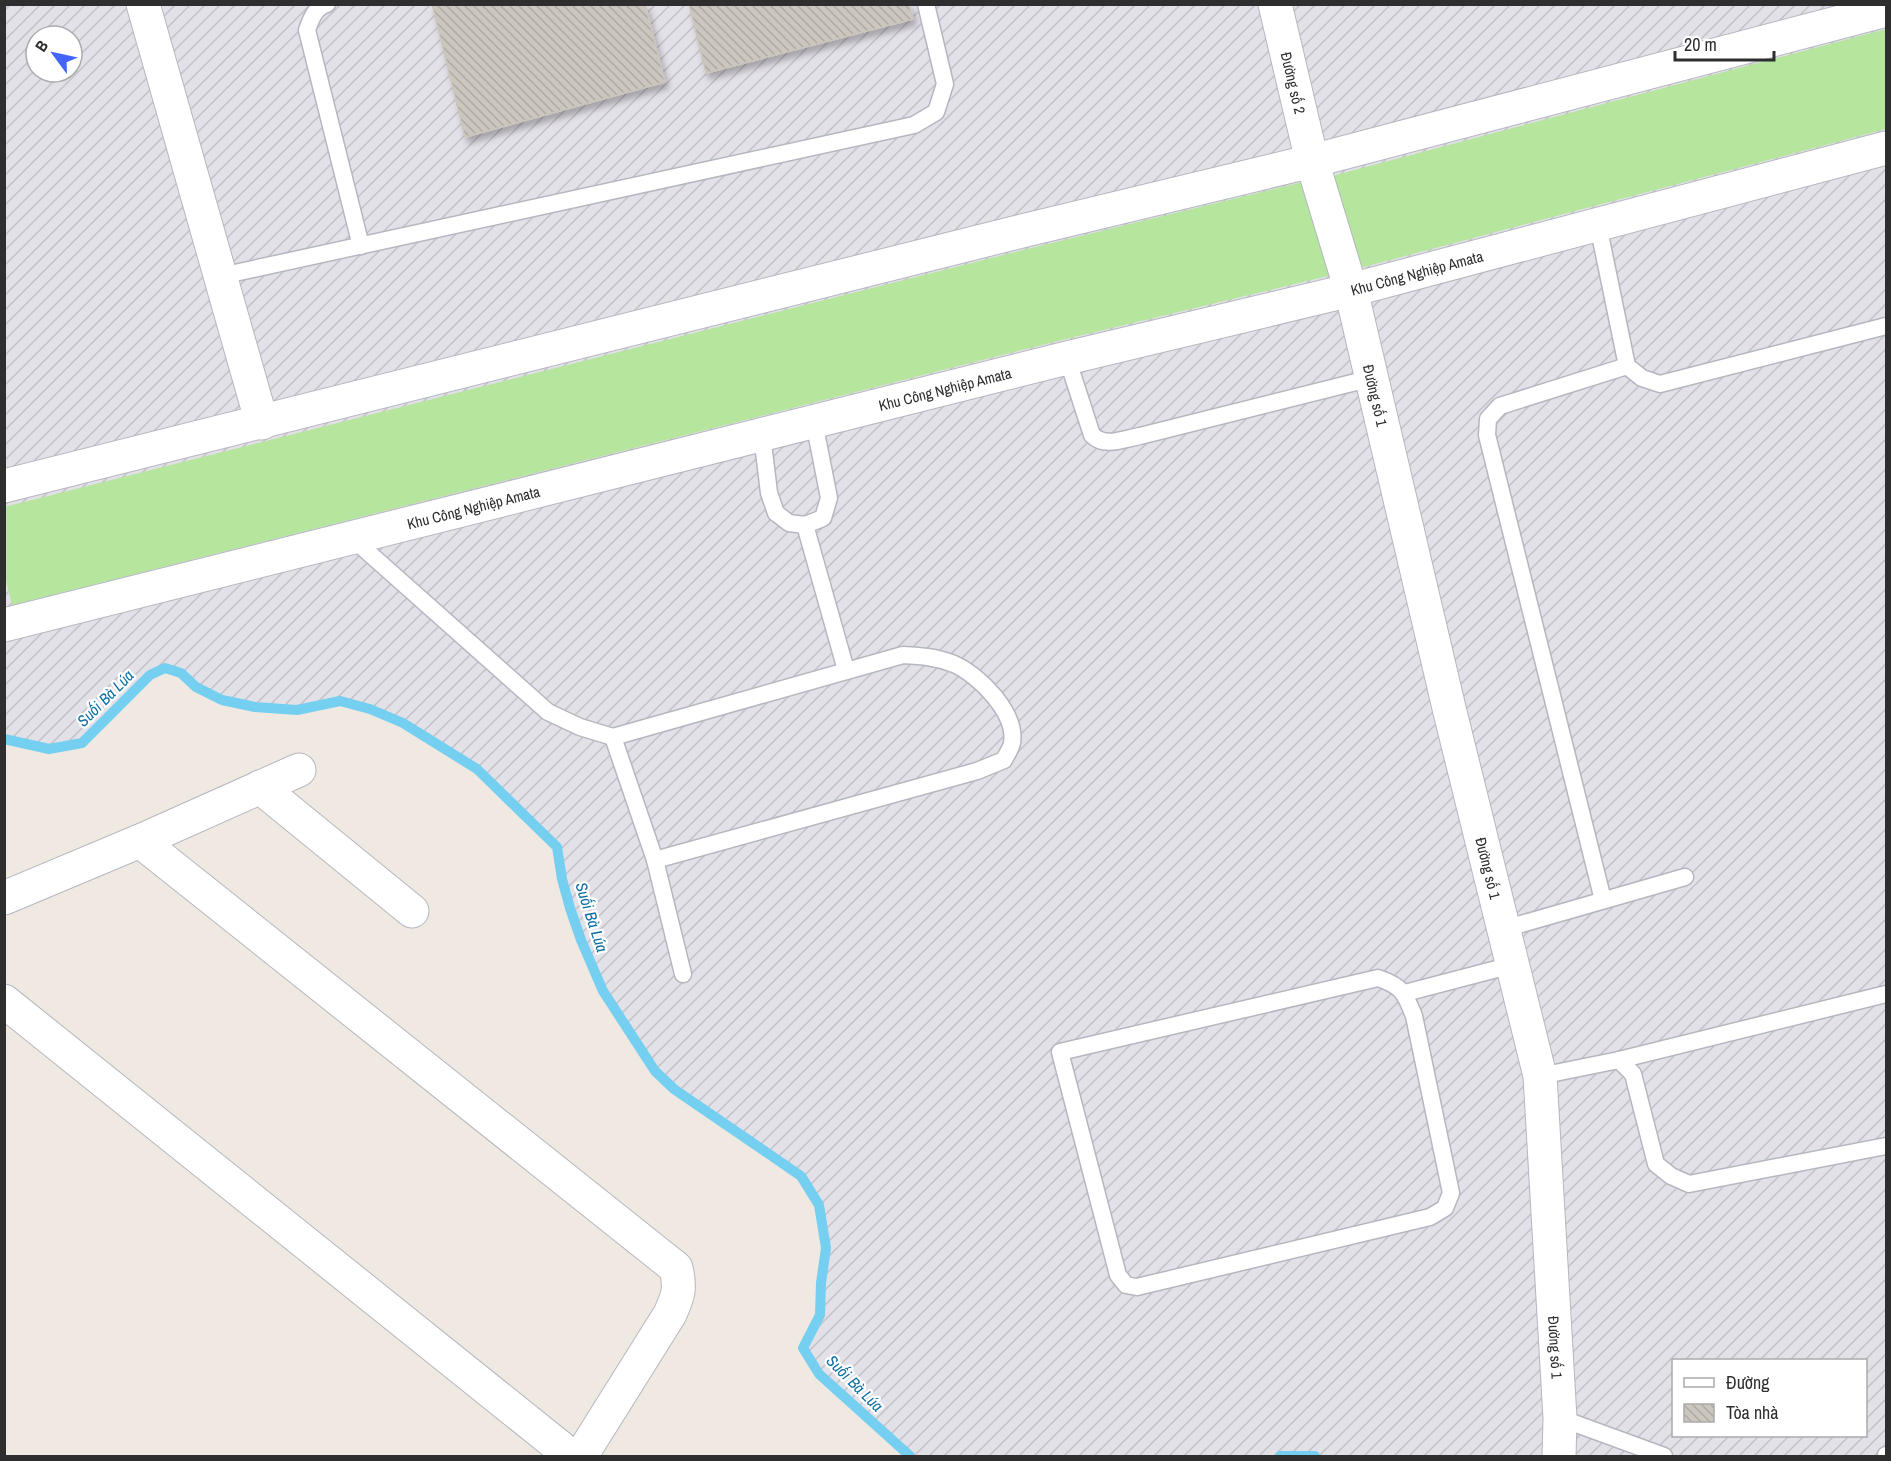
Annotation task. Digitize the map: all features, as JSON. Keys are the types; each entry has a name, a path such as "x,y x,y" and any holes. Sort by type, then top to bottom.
{"street":[{"path":"143,4 262,423"},
{"name":"Đường số 2","path":"1275,4 1312,161 1351,290"},
{"path":"4,486 1312,161 1887,9"},
{"name":"Khu Công Nghiệp Amata","path":"4,625 1067,358 1351,290 1887,148"},
{"name":"Đường số 1","path":"1351,290 1449,708 1540,1076 1560,1418 1559,1456"},
{"path":"4,898 299,771"},
{"path":"260,788 412,911"},
{"path":"140,841 676,1268 680,1282 679,1294 670,1314 581,1456"},
{"path":"4,1001 571,1456"}],"lane":[{"path":"327,4 321,6 313,15 307,30 361,246"},
{"path":"221,276 914,126 936,112 945,84 926,4"},
{"path":"1598,225 1628,366 1642,378 1660,384 1887,326"},
{"path":"1067,358 1092,435 1105,443 1372,378"},
{"path":"1603,900 1487,435 1488,419 1500,406 1628,366"},
{"path":"762,435 770,493 776,513 789,523 805,525 823,518 829,498 814,422"},
{"path":"805,525 846,670"},
{"path":"352,538 548,712 580,728 614,736 903,655 934,657 955,665 980,681 1001,703 1012,732 1012,745 1004,760 977,771 655,860"},
{"path":"614,736 655,860 683,974"},
{"path":"1504,929 1685,877"},
{"path":"1405,993 1512,965"},
{"path":"1378,978 1394,983 1405,993 1414,1016 1451,1193 1445,1208 1430,1217 1137,1287 1126,1285 1118,1275 1060,1052 1378,978"},
{"path":"1540,1076 1619,1060 1887,994"},
{"path":"1619,1060 1633,1074 1656,1164 1671,1176 1689,1184 1887,1146"},
{"path":"1560,1418 1664,1456"}],"shaded area":[{"path":"5,5 1886,5 1886,1456 910,1456 819,1374 803,1348 820,1315 821,1283 826,1248 819,1205 801,1176 674,1089 655,1071 603,991 570,908 557,847 477,769 403,723 370,709 340,701 297,710 255,707 222,700 196,687 181,673 166,669 150,675 82,743 49,749 5,739"}],"green space":[{"path":"1886,29 1886,129 1356,269 1328,177"},
{"path":"1307,181 1336,274 1062,340 12,605 5,577 4,507 1031,248"}],"building":[{"path":"432,4 645,4 665,82 465,137"},
{"path":"689,4 909,4 913,19 706,73"}],"waterway":[{"name":"Suối Bà Lúa","path":"4,739 49,749 82,743 150,675 165,668 181,673 196,687 222,700 255,707 297,710 340,701 370,709 403,723 477,769 557,847 570,908 603,991 655,1071 674,1089 801,1176 819,1205 826,1248 821,1283 820,1315 803,1348 819,1374 910,1456"},
{"name":"Suối Bà Lúa","path":"1280,1456 1315,1456"}]}
